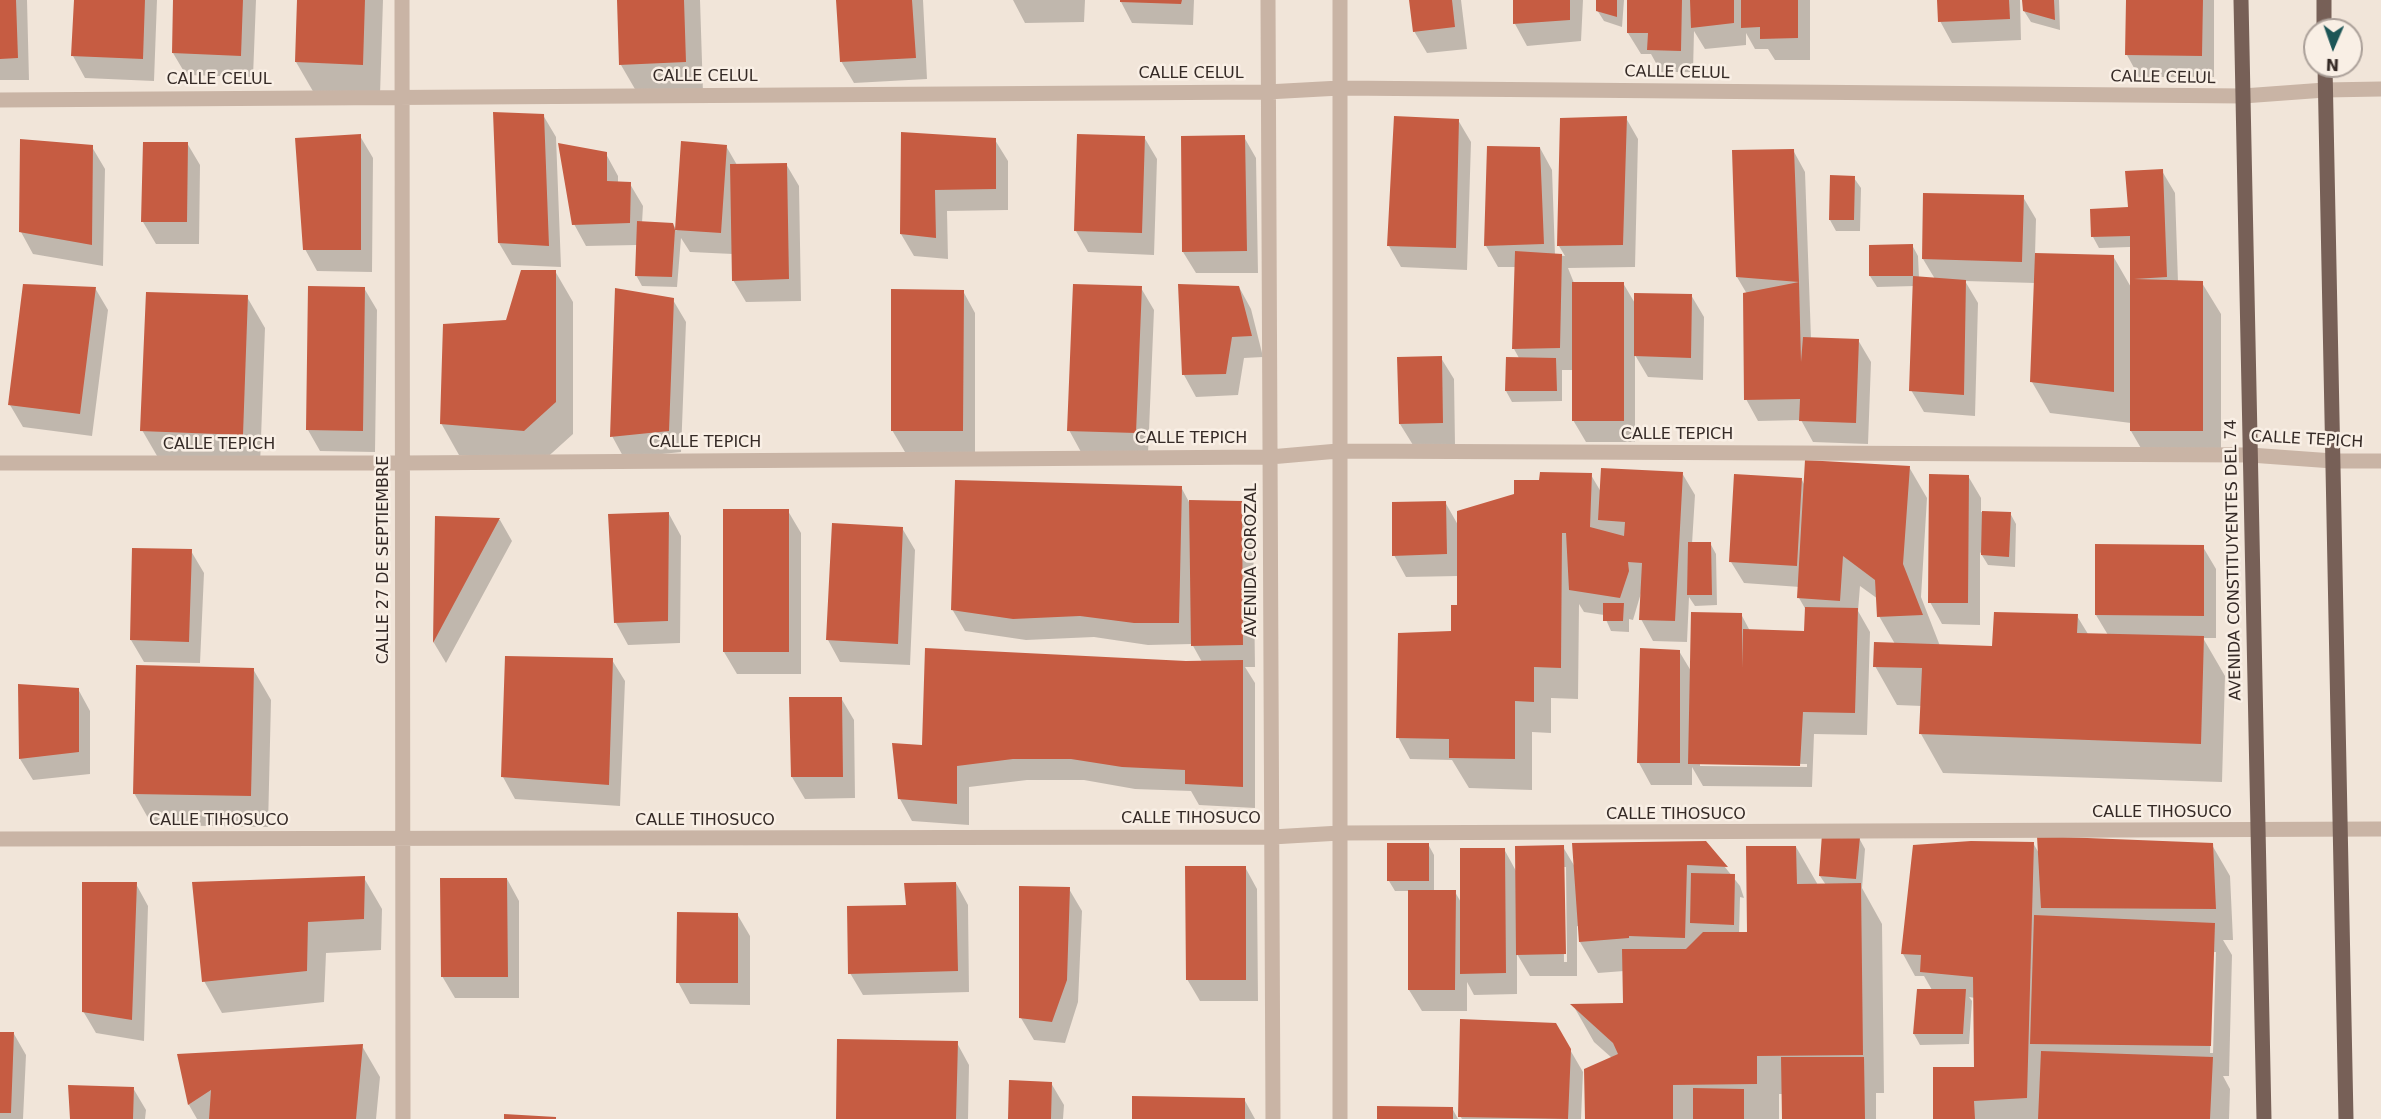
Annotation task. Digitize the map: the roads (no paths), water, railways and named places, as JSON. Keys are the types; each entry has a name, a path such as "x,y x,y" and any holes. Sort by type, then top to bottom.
{"main road":[{"name":"AVENIDA CONSTITUYENTES DEL 74","path":"2241,0 2264,1119"},
{"path":"2324,0 2324,18"},
{"path":"2325,78 2346,1119"}],"street":[{"name":"CALLE 27 DE SEPTIEMBRE","path":"402,0 403,1119"},
{"name":"AVENIDA COROZAL","path":"1268,0 1273,1119"},
{"path":"1340,0 1338,451 1340,1119"},
{"name":"CALLE CELUL","path":"0,100 1267,92 1340,88 2243,96 2325,90 2381,89"},
{"name":"CALLE TEPICH","path":"0,464 402,464 1270,457 1338,451 2250,455 2334,461 2381,461"},
{"name":"CALLE TIHOSUCO","path":"0,839 1272,837 1340,833 2381,829"}]}
